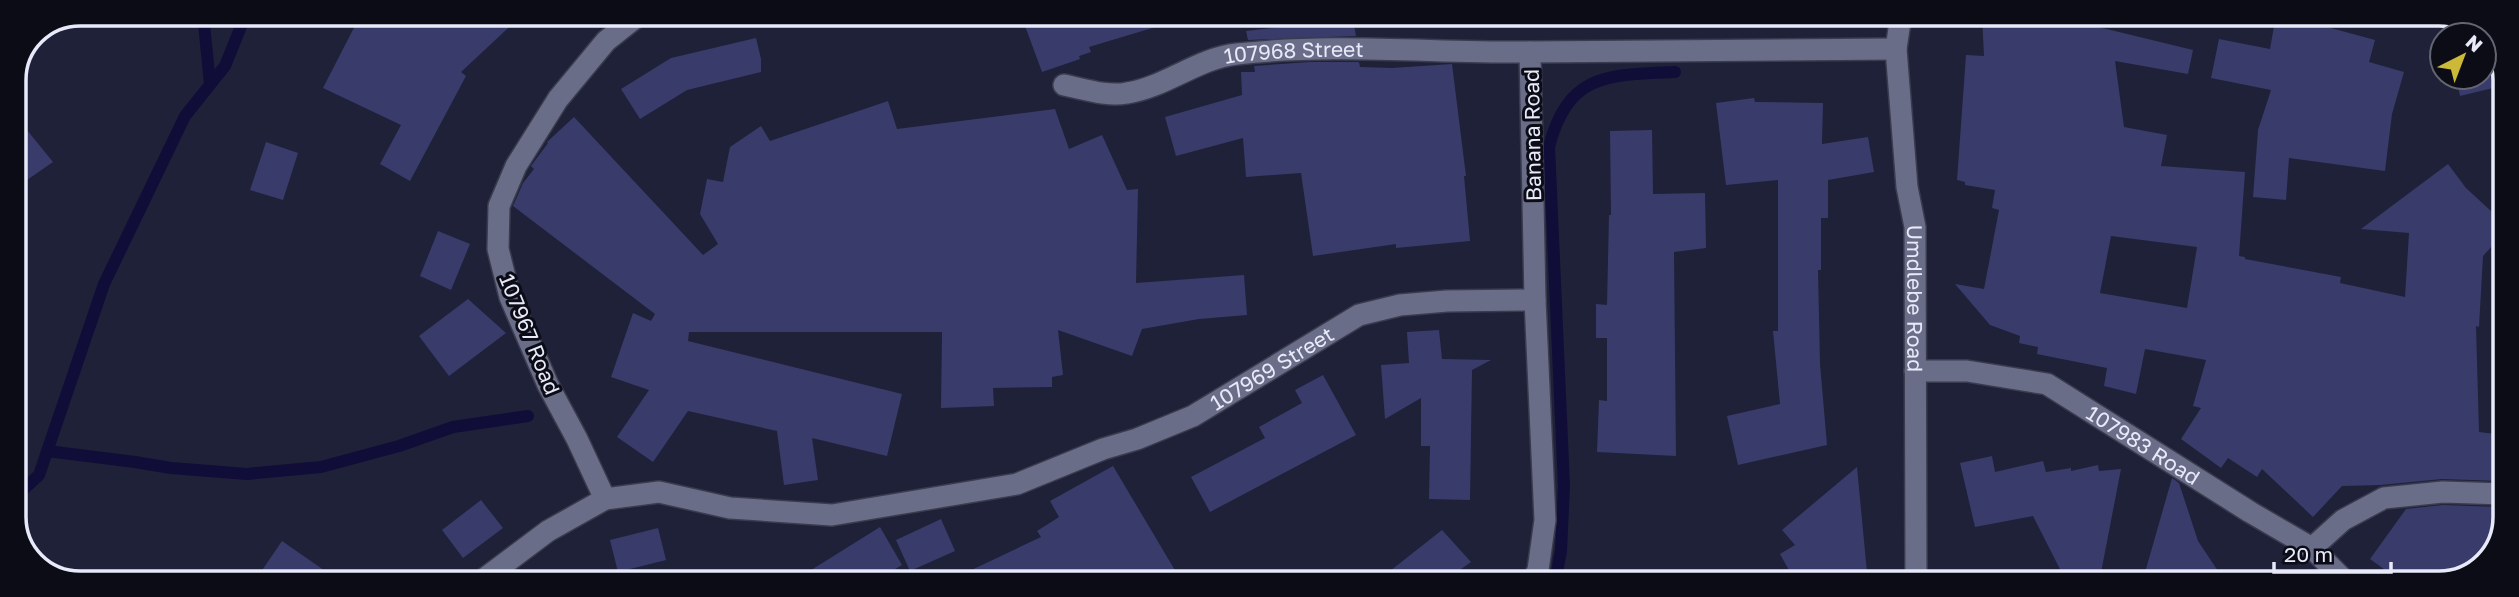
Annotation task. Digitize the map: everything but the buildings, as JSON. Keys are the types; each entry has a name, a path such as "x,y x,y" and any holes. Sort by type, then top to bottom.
{"street":[{"name":"107967 Road","path":"605,499 548,385 510,297 498,249 499,206 516,166 558,99 606,41 625,26"},
{"name":"Umdlebe Road","path":"1899,26 1896,49 1907,187 1915,226 1916,571"},
{"name":"107968 Street","path":"1064,85 1102,93 1126,94 1152,86 1204,62 1234,54 1309,49 1530,52"},
{"name":"Banana Road","path":"1538,571 1545,520 1535,300 1530,52 1896,49"},
{"name":"107969 Street","path":"605,499 659,492 730,508 832,515 1017,484 1193,416 1359,315 1400,305 1447,301 1535,300"},
{"name":"107983 Road","path":"1916,371 1967,370 2047,384 2312,548 2335,571"},
{"path":"2312,548 2343,520 2384,498 2443,492 2493,494"},
{"path":"495,571 548,531 605,499"}],"waterway":[{"path":"204,26 210,84"},
{"path":"26,487 39,475 104,284 185,116 225,66 241,26"},
{"path":"1557,571 1561,551 1564,486 1549,147 1557,122 1568,104 1580,91 1595,82 1631,74 1675,72"},
{"path":"47,451 171,468 247,474 321,467 399,446 453,427 528,416"}]}
